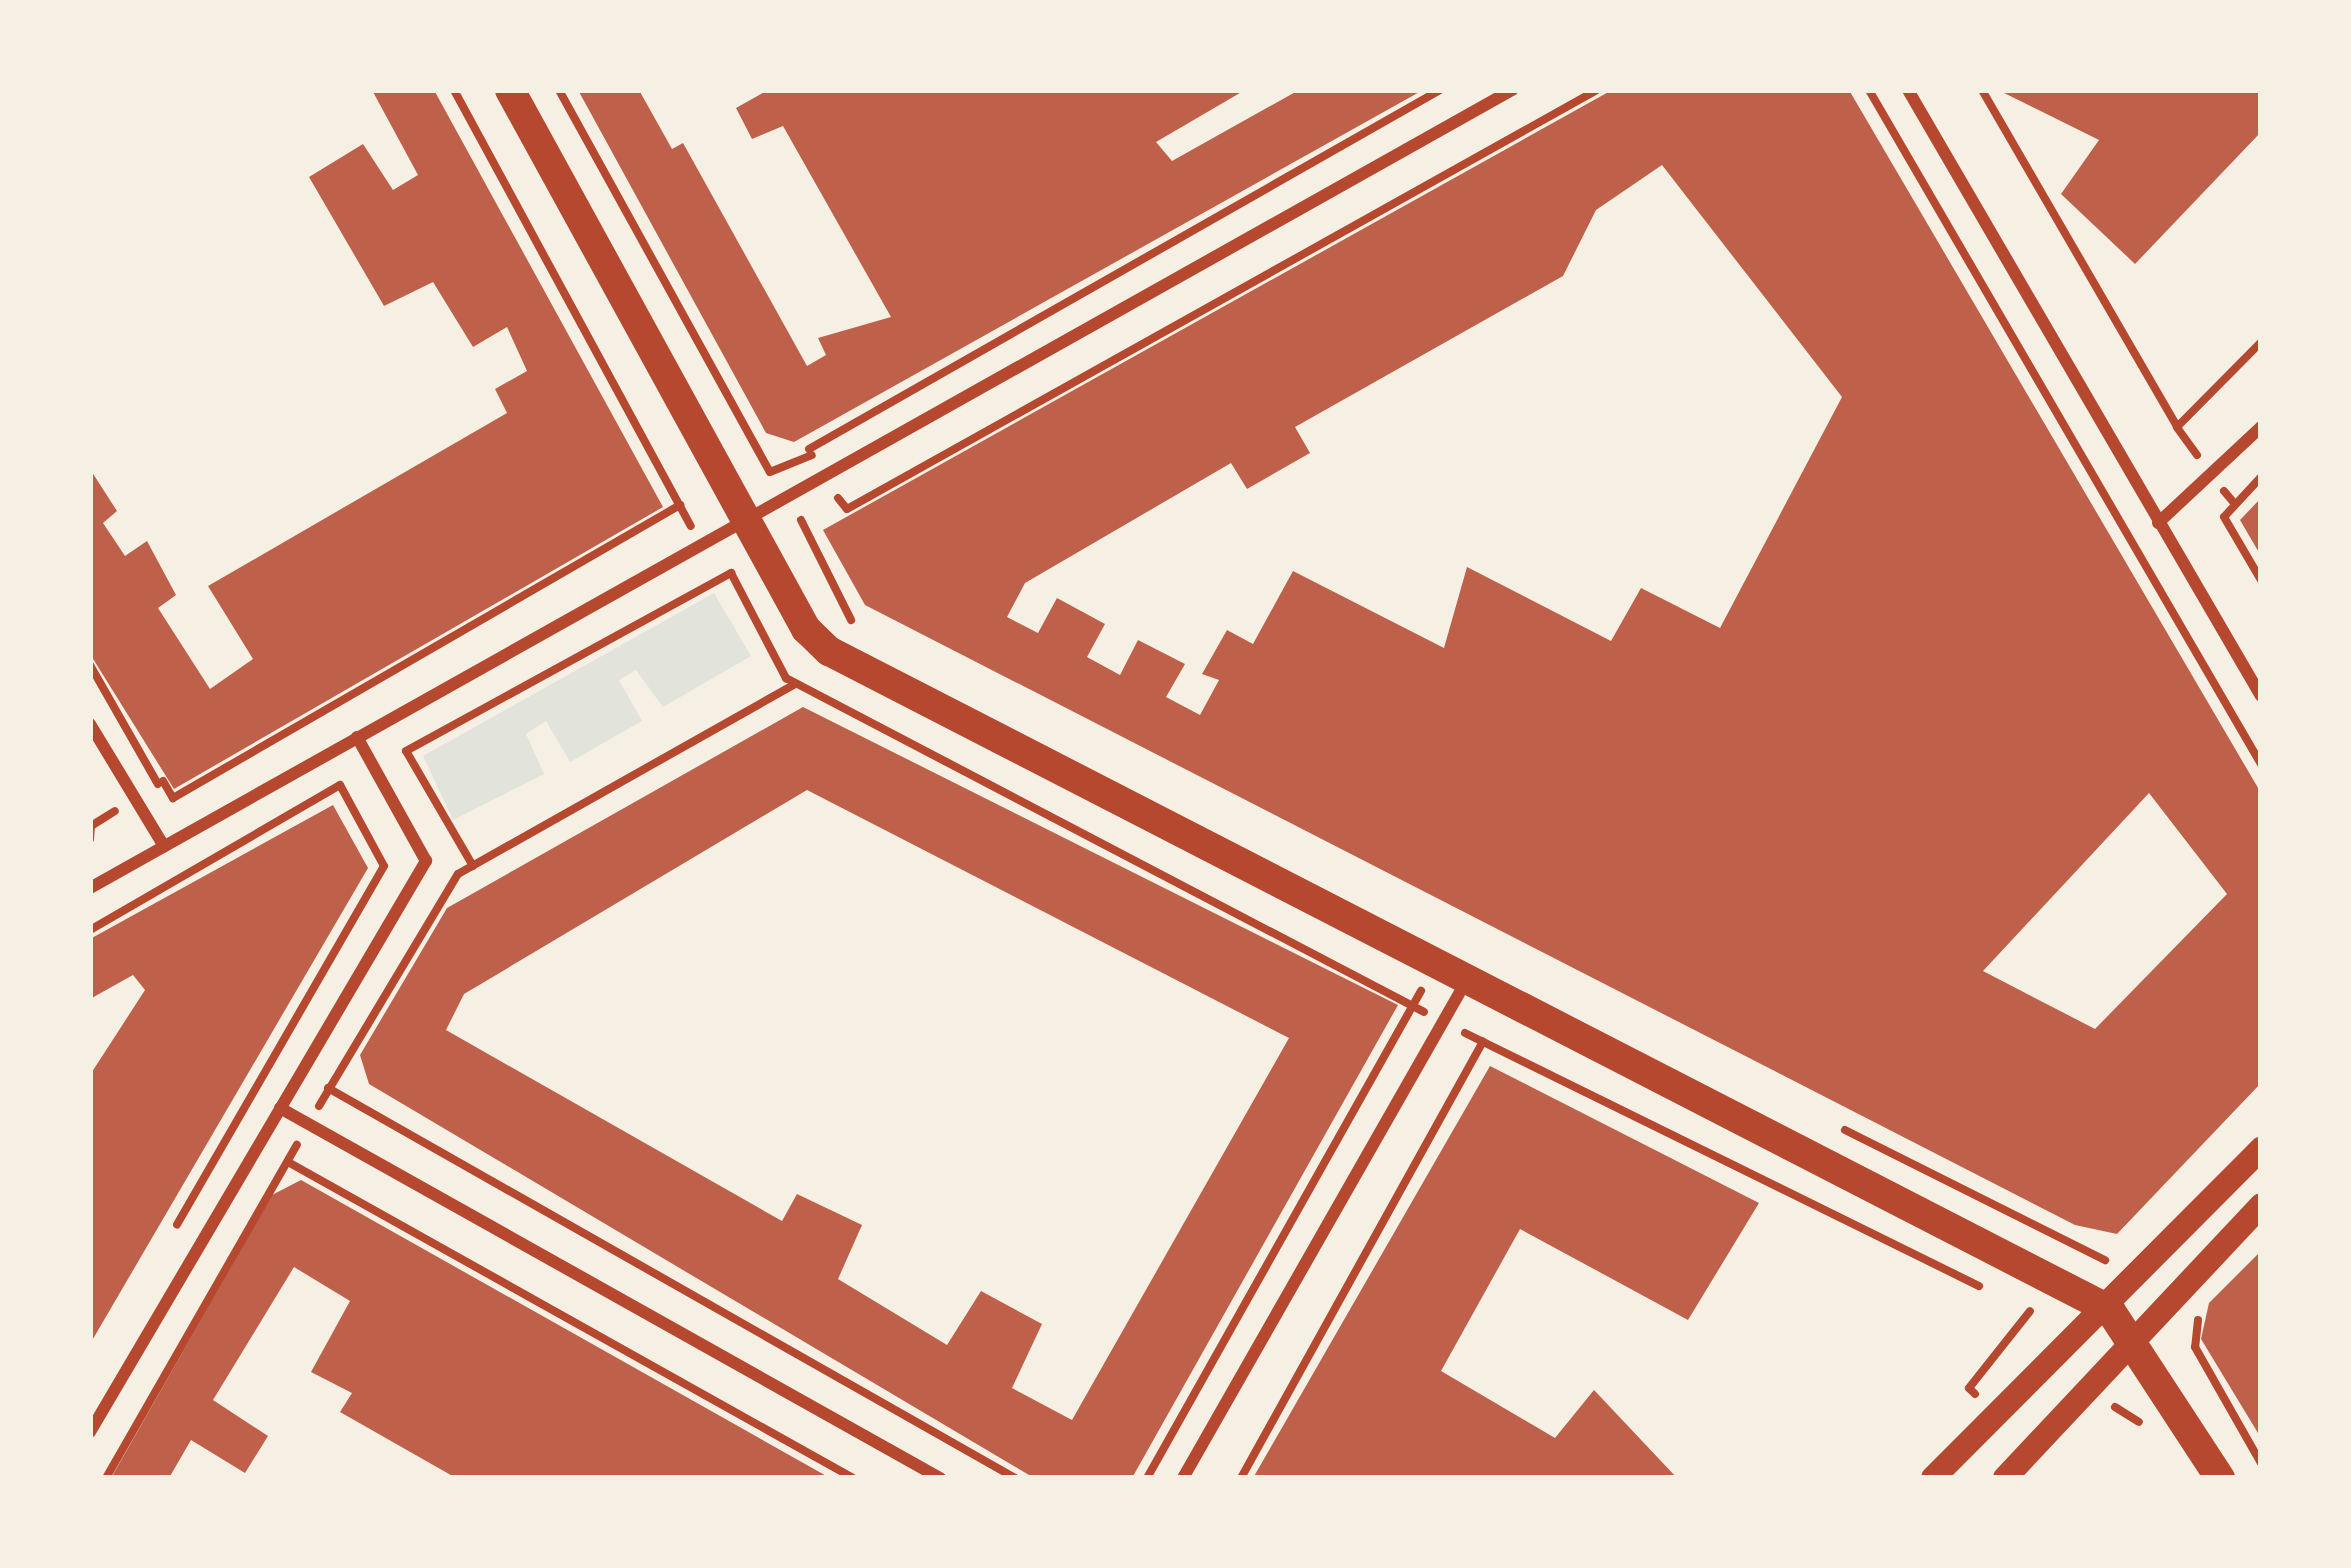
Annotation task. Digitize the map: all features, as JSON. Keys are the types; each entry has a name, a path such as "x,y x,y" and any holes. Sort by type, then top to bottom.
{"main road":[{"path":"510,90 743,518 829,651 1463,985 2110,1310 2134,1338 2219,1478"},
{"path":"1933,1478 1995,1414 2110,1310 2261,1149"},
{"path":"2005,1478 2261,1205"}],"street":[{"path":"90,888 1512,90"},
{"path":"1908,90 2261,696"},
{"path":"2158,523 2261,427"},
{"path":"90,724 164,846"},
{"path":"90,1432 426,861 357,737"},
{"path":"1183,1478 1463,985"},
{"path":"280,1108 940,1478"}],"path":[{"path":"454,90 721,579"},
{"path":"559,90 770,472 1440,90"},
{"path":"809,449 847,508 1597,90"},
{"path":"1869,90 2261,764"},
{"path":"1982,90 2176,428 2235,504"},
{"path":"2176,428 2261,342"},
{"path":"2261,477 2224,517 2261,580"},
{"path":"824,506 838,498"},
{"path":"163,781 173,799 680,505"},
{"path":"810,514 796,523 854,627"},
{"path":"473,866 406,751 731,573 796,684 1443,1022 1994,1294"},
{"path":"106,1478 328,1088 473,866 796,684"},
{"path":"90,930 340,784 384,866 167,1242"},
{"path":"90,824 90,839"},
{"path":"1147,1478 1413,1006"},
{"path":"1240,1478 1483,1042"},
{"path":"328,1088 1015,1478"},
{"path":"1823,1119 2110,1262 2126,1246"},
{"path":"288,1162 853,1478"},
{"path":"2199,1303 2195,1347 2261,1463"},
{"path":"1995,1414 1969,1388 2037,1315 2016,1304"},
{"path":"2105,1418 2119,1403 2152,1441"}],"shaded area":[{"path":"714,593 751,656 663,707 636,670 619,680 642,721 570,762 546,721 526,734 544,774 453,820 423,756"}],"building":[{"path":"372,90 434,90 663,507 174,789 90,654 90,469 117,511 103,523 125,556 147,541 176,595 158,608 210,689 253,659 208,586 507,413 495,389 527,371 507,327 473,347 433,282 384,306 309,177 363,144 393,190 418,175"},
{"path":"578,90 639,90 672,149 683,143 807,366 826,355 818,338 891,317 783,126 752,139 736,108 768,90 1245,90 1156,142 1172,161 1299,90 1423,90 794,442 766,433"},
{"path":"1612,90 1849,90 2261,793 2261,1083 2117,1234 2075,1225 865,605 823,530","holes":["1662,165 1842,397 1720,628 1641,588 1611,641 1467,567 1444,648 1293,571 1253,644 1227,630 1202,674 1219,680 1200,715 1166,697 1185,664 1138,640 1120,675 1087,657 1105,624 1057,598 1038,633 1007,617 1025,583 1231,463 1247,489 1310,453 1295,427 1563,276 1596,210","2149,793 2227,894 2095,1029 1983,971"]},
{"path":"1998,90 2261,90 2261,132 2135,264 2061,194 2099,140"},
{"path":"2261,498 2261,556 2240,520"},
{"path":"803,707 1398,1005 1132,1478 1034,1478 369,1084 360,1055 447,908","holes":["807,790 1289,1038 1072,1420 1012,1388 1042,1324 981,1291 947,1345 838,1279 862,1225 797,1194 782,1221 446,1030 464,994"]},
{"path":"333,805 368,868 90,1344 90,1075 145,990 133,975 90,999 90,939"},
{"path":"1490,1066 1759,1203 1688,1320 1520,1229 1441,1371 1555,1438 1594,1390 1677,1478 1253,1478"},
{"path":"301,1180 830,1478 456,1478 340,1412 352,1393 311,1372 350,1301 294,1267 213,1400 268,1436 245,1473 191,1440 169,1478 111,1478 272,1195"},
{"path":"2261,1251 2261,1438 2201,1339 2209,1303"}]}
